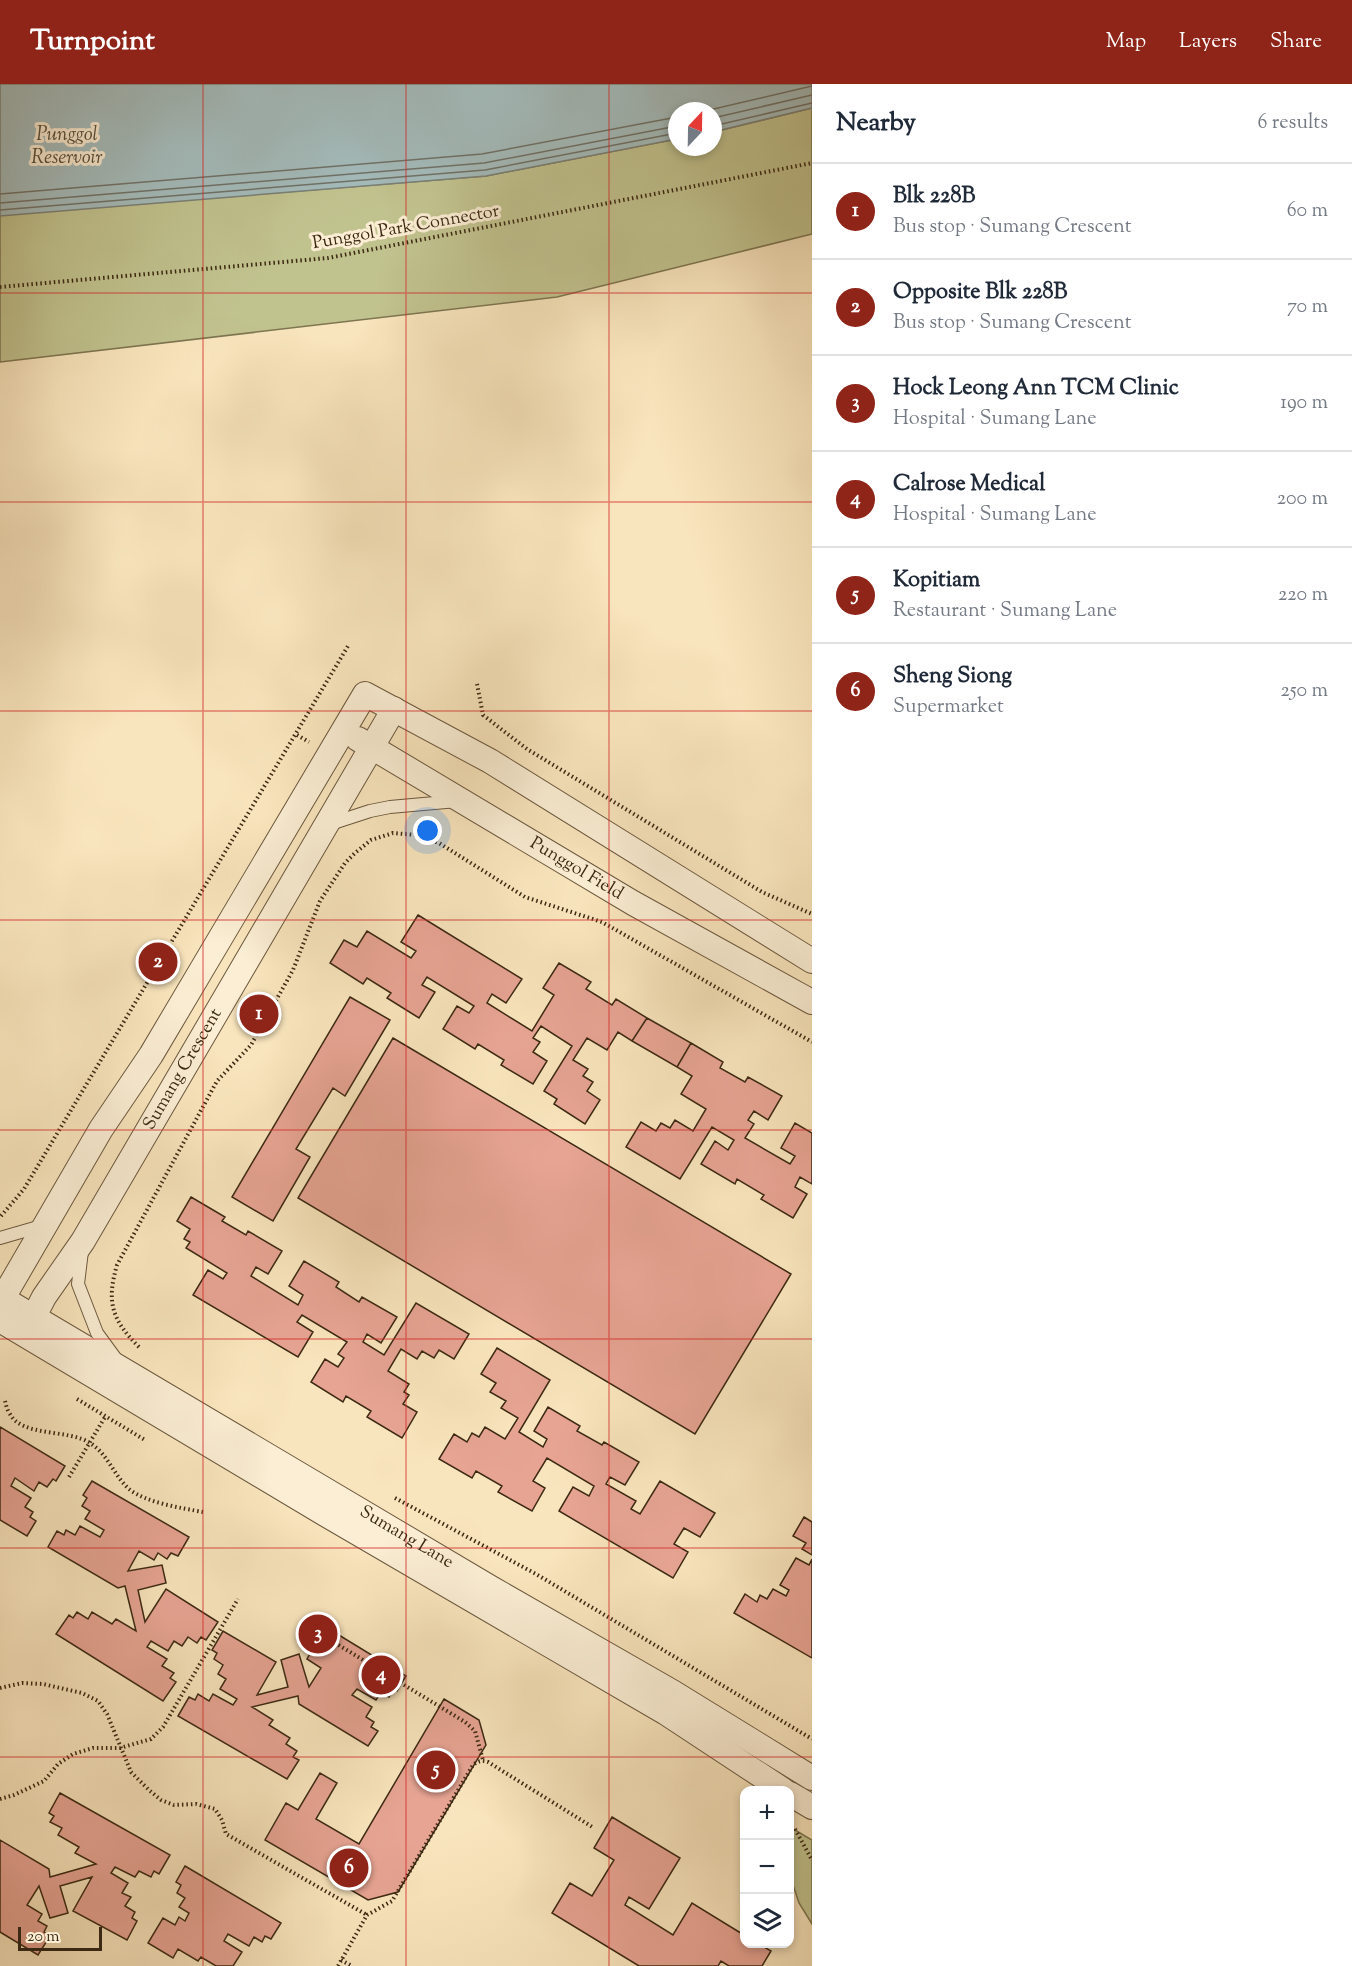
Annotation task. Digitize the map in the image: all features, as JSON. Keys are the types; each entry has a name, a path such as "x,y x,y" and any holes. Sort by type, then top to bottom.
{"street":[{"name":"Sumang Crescent","path":"1,1305 101,1129 151,1055 365,694 394,709 83,1241 44,1298 29,1326"},
{"path":"394,709 489,760 812,961"},
{"name":"Punggol Field","path":"343,730 633,903 812,1002"},
{"name":"Sumang Lane","path":"1,1305 144,1404 325,1514 666,1713 776,1786"},
{"name":"Sumang Lane","path":"29,1326 122,1368 480,1582 674,1693 812,1778"},
{"name":"Sumang Lane","path":"794,1797 812,1807"}],"lane":[{"path":"325,826 390,807 461,801"},
{"path":"0,1238 47,1224"},
{"path":"83,1241 78,1284 97,1333 122,1368"},
{"path":"785,1786 790,1766"}],"path":[{"name":"Punggol Park Connector","path":"0,287 328,258 812,163"},
{"path":"0,1217 24,1189 348,646"},
{"path":"477,684 483,715 527,749 762,892 812,914"},
{"path":"140,1349 118,1322 111,1298 112,1282 117,1265 217,1080 251,1045 288,979 320,901 345,863 371,840 393,833 416,835 439,843 525,897 602,922 812,1042"},
{"path":"5,1401 10,1415 29,1428 68,1434 90,1443 104,1455 129,1489 164,1503 203,1512"},
{"path":"69,1477 105,1417"},
{"path":"390,1495 536,1574 812,1739"},
{"path":"0,1799 44,1781 58,1764 73,1754 93,1748 120,1748 152,1739 163,1727 238,1599"},
{"path":"304,1624 465,1722 475,1731 483,1760"},
{"path":"0,1688 22,1683 43,1684 82,1693 98,1701 107,1714 131,1772 161,1800 174,1805 196,1804 215,1809 222,1820 226,1834 367,1915"},
{"path":"338,1966 367,1915 392,1901 473,1765 483,1760 488,1762 594,1828"},
{"path":"795,1828 812,1860"},
{"path":"341,1960 352,1966"}],"green space":[{"path":"812,108 812,234 557,297 0,362 0,215 486,176 668,141 668,156 722,156 722,130"},
{"path":"794,1829 812,1840 812,1924 799,1903 794,1888"}],"water":[{"name":"Punggol Reservoir","path":"0,84 812,84 812,108 722,130 722,102 668,102 668,141 486,176 0,216"}],"building":[{"path":"418,915 522,979 506,1003 492,994 487,1003 532,1031 554,995 543,988 559,963 591,982 586,989 612,1005 616,999 647,1018 632,1041 618,1032 607,1050 587,1038 573,1060 588,1069 583,1076 593,1082 587,1091 600,1100 585,1124 554,1104 557,1099 544,1091 572,1046 541,1026 533,1038 540,1042 533,1052 547,1061 533,1084 501,1065 504,1060 478,1044 475,1049 443,1029 457,1006 469,1013 474,1006 427,977 422,985 435,992 419,1018 387,998 391,993 367,978 363,984 330,963 344,940 357,947 367,931 411,958 416,951 401,942"},
{"path":"350,997 390,1020 345,1096 333,1088 296,1149 310,1157 273,1221 232,1197"},
{"path":"647,1018 691,1043 677,1067 632,1041"},
{"path":"393,1038 791,1274 695,1434 298,1198"},
{"path":"691,1043 723,1062 720,1068 745,1082 748,1077 782,1096 768,1120 754,1111 748,1120 754,1124 745,1138 790,1164 795,1156 781,1148 795,1123 812,1133 812,1184 800,1177 795,1187 807,1194 793,1218 761,1199 764,1195 737,1179 735,1184 701,1164 715,1141 728,1150 734,1140 712,1127 680,1179 626,1147 641,1122 656,1131 661,1123 670,1128 675,1120 693,1131 706,1109 681,1094 692,1076 677,1067"},
{"path":"191,1197 225,1217 222,1221 246,1235 248,1231 282,1251 268,1274 256,1267 251,1276 298,1305 303,1295 289,1286 304,1261 339,1282 336,1287 359,1302 362,1297 397,1317 381,1343 367,1334 363,1342 384,1355 416,1303 469,1334 454,1359 439,1350 434,1358 422,1351 417,1359 401,1349 388,1371 409,1384 404,1392 409,1395 403,1404 417,1412 402,1438 367,1417 371,1411 346,1396 343,1402 311,1382 325,1359 338,1367 344,1358 338,1354 347,1342 302,1315 297,1322 313,1332 298,1357 193,1295 208,1270 223,1279 227,1273 186,1248 190,1242 184,1239 190,1229 177,1221"},
{"path":"497,1348 550,1380 519,1432 543,1447 547,1439 534,1431 548,1407 580,1426 577,1431 602,1445 604,1442 639,1462 625,1485 610,1477 606,1484 636,1501 631,1509 640,1514 660,1481 715,1513 700,1537 684,1528 674,1544 688,1552 673,1578 559,1511 573,1487 589,1496 594,1486 547,1458 533,1481 545,1488 532,1511 498,1492 502,1486 476,1471 472,1478 439,1459 454,1434 467,1442 472,1433 479,1437 485,1427 505,1439 518,1418 501,1408 506,1401 490,1392 496,1383 481,1374"},
{"path":"0,1427 65,1466 56,1481 53,1479 47,1487 39,1482 34,1491 15,1478 11,1486 31,1498 25,1507 33,1512 30,1517 36,1521 27,1536 0,1520"},
{"path":"92,1481 189,1537 178,1556 171,1553 167,1559 158,1553 154,1560 139,1551 128,1571 162,1565 166,1583 138,1590 145,1622 166,1589 218,1622 206,1640 201,1637 197,1643 188,1637 182,1646 174,1641 168,1651 151,1641 147,1647 167,1659 162,1666 174,1673 170,1678 176,1682 163,1701 56,1634 69,1615 73,1618 77,1612 88,1619 92,1612 112,1624 116,1619 136,1631 125,1586 118,1588 48,1547 57,1531 64,1535 66,1530 75,1535 80,1526 100,1537 104,1530 85,1519 90,1511 82,1506 87,1498 83,1495"},
{"path":"804,1517 812,1522 812,1555 802,1549 806,1543 793,1536"},
{"path":"796,1558 809,1565 812,1559 812,1658 734,1613 745,1594 757,1602 760,1595 767,1599 773,1589 786,1596 789,1590 780,1585"},
{"path":"311,1618 406,1676 397,1691 394,1689 389,1697 381,1692 376,1700 357,1689 352,1695 372,1707 366,1717 374,1722 371,1727 378,1731 368,1746 299,1704 298,1696 252,1707 273,1720 269,1725 290,1738 286,1744 297,1751 293,1757 299,1760 287,1779 178,1716 189,1697 195,1700 198,1694 209,1701 213,1694 233,1705 237,1699 220,1689 226,1679 218,1674 223,1665 214,1659 217,1653 212,1650 223,1631 276,1662 257,1695 288,1687 281,1660 299,1654 309,1687 321,1668 307,1659 311,1652 302,1646 306,1640 300,1637"},
{"path":"444,1699 479,1720 486,1745 398,1892 368,1900 265,1840 286,1803 298,1810 320,1773 337,1783 316,1819 359,1844"},
{"path":"60,1793 170,1855 159,1874 154,1871 151,1877 139,1871 135,1877 115,1867 111,1873 128,1883 122,1893 131,1897 125,1906 135,1912 132,1918 137,1921 127,1940 73,1911 92,1877 60,1886 68,1913 50,1918 39,1886 27,1905 42,1914 38,1921 47,1926 44,1932 50,1936 38,1955 0,1932 0,1840 49,1869 50,1877 96,1864 75,1853 79,1847 58,1835 62,1828 50,1822 54,1816 49,1813"},
{"path":"612,1817 680,1858 649,1909 629,1897 625,1905 673,1935 692,1903 740,1933 740,1948 766,1948 771,1951 762,1966 729,1966 721,1961 718,1966 639,1966 552,1913 570,1883 592,1896 614,1860 594,1848"},
{"path":"185,1866 281,1923 271,1939 265,1936 262,1942 254,1937 249,1946 228,1934 224,1941 242,1952 233,1966 216,1966 201,1957 198,1961 178,1949 173,1958 148,1943 163,1918 175,1925 179,1917 185,1921 189,1913 179,1907 185,1898 177,1893 181,1885 176,1882"}],"place":[{"name":"Opposite Blk 228B","path":"158,962"},
{"name":"Blk 228B","path":"259,1014"},
{"name":"Hock Leong Ann TCM Clinic","path":"318,1634"},
{"name":"Calrose Medical","path":"381,1675"},
{"name":"Kopitiam","path":"436,1770"},
{"name":"Sheng Siong","path":"349,1868"}]}
